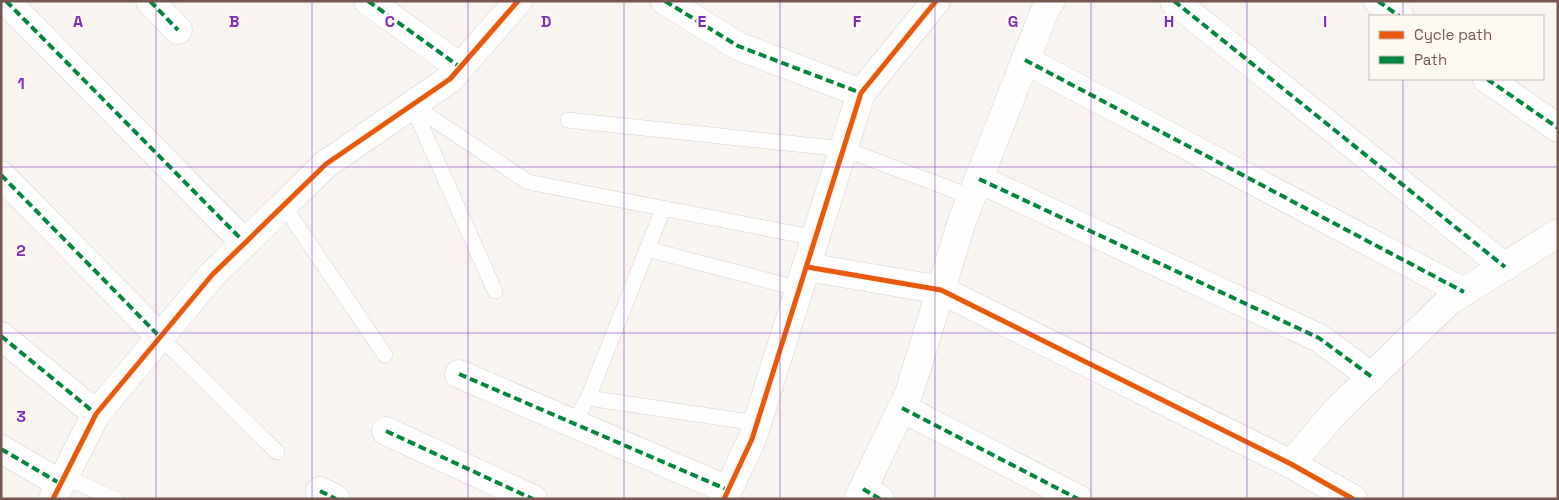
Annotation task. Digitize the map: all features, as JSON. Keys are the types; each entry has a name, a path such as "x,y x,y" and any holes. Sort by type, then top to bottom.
{"street":[{"path":"6,1 245,243"},
{"path":"150,1 178,30"},
{"path":"368,1 460,67"},
{"path":"1,449 60,487 96,414 212,275 326,164 450,79 518,1"},
{"path":"665,1 738,46 862,93"},
{"path":"459,374 573,423 726,494 758,423 862,93 936,1"},
{"path":"867,495 909,393 962,221 1046,8 1051,1"},
{"path":"1174,1 1505,267"},
{"path":"1378,1 1398,15"},
{"path":"1025,60 1464,292"},
{"path":"1488,80 1558,128"},
{"path":"1,175 160,337"},
{"path":"975,188 1319,338 1372,377"},
{"path":"1291,464 1335,412 1449,301 1558,233"},
{"path":"803,278 941,290 1291,464 1352,499"},
{"path":"1,336 96,414"},
{"path":"902,408 1078,499"},
{"path":"386,431 533,499"}],"lane":[{"path":"412,105 528,182 816,238"},
{"path":"412,105 495,291"},
{"path":"568,120 844,149 975,188"},
{"path":"283,205 384,355"},
{"path":"573,423 588,398 663,209"},
{"path":"647,249 803,278"},
{"path":"160,337 277,452"},
{"path":"588,398 758,423"},
{"path":"60,487 116,499"}],"marked path":[{"path":"6,1 245,243"},
{"path":"150,1 178,30"},
{"path":"368,1 460,67"},
{"path":"665,1 738,46 861,93"},
{"path":"1174,1 1505,267"},
{"path":"1378,1 1398,15"},
{"path":"1025,60 1464,292"},
{"path":"1488,80 1558,128"},
{"path":"1,175 160,337"},
{"path":"979,179 1319,338 1372,377"},
{"path":"1,336 96,414"},
{"path":"459,374 728,490"},
{"path":"902,408 1078,499"},
{"path":"386,431 533,499"},
{"path":"1,449 61,484"},
{"path":"863,489 880,499"},
{"path":"320,491 336,499"}],"cycle path":[{"path":"53,499 96,414 212,275 326,164 450,79 518,1"},
{"path":"724,499 752,439 861,93 936,1"},
{"path":"807,267 941,290 1291,464 1353,499"}]}
